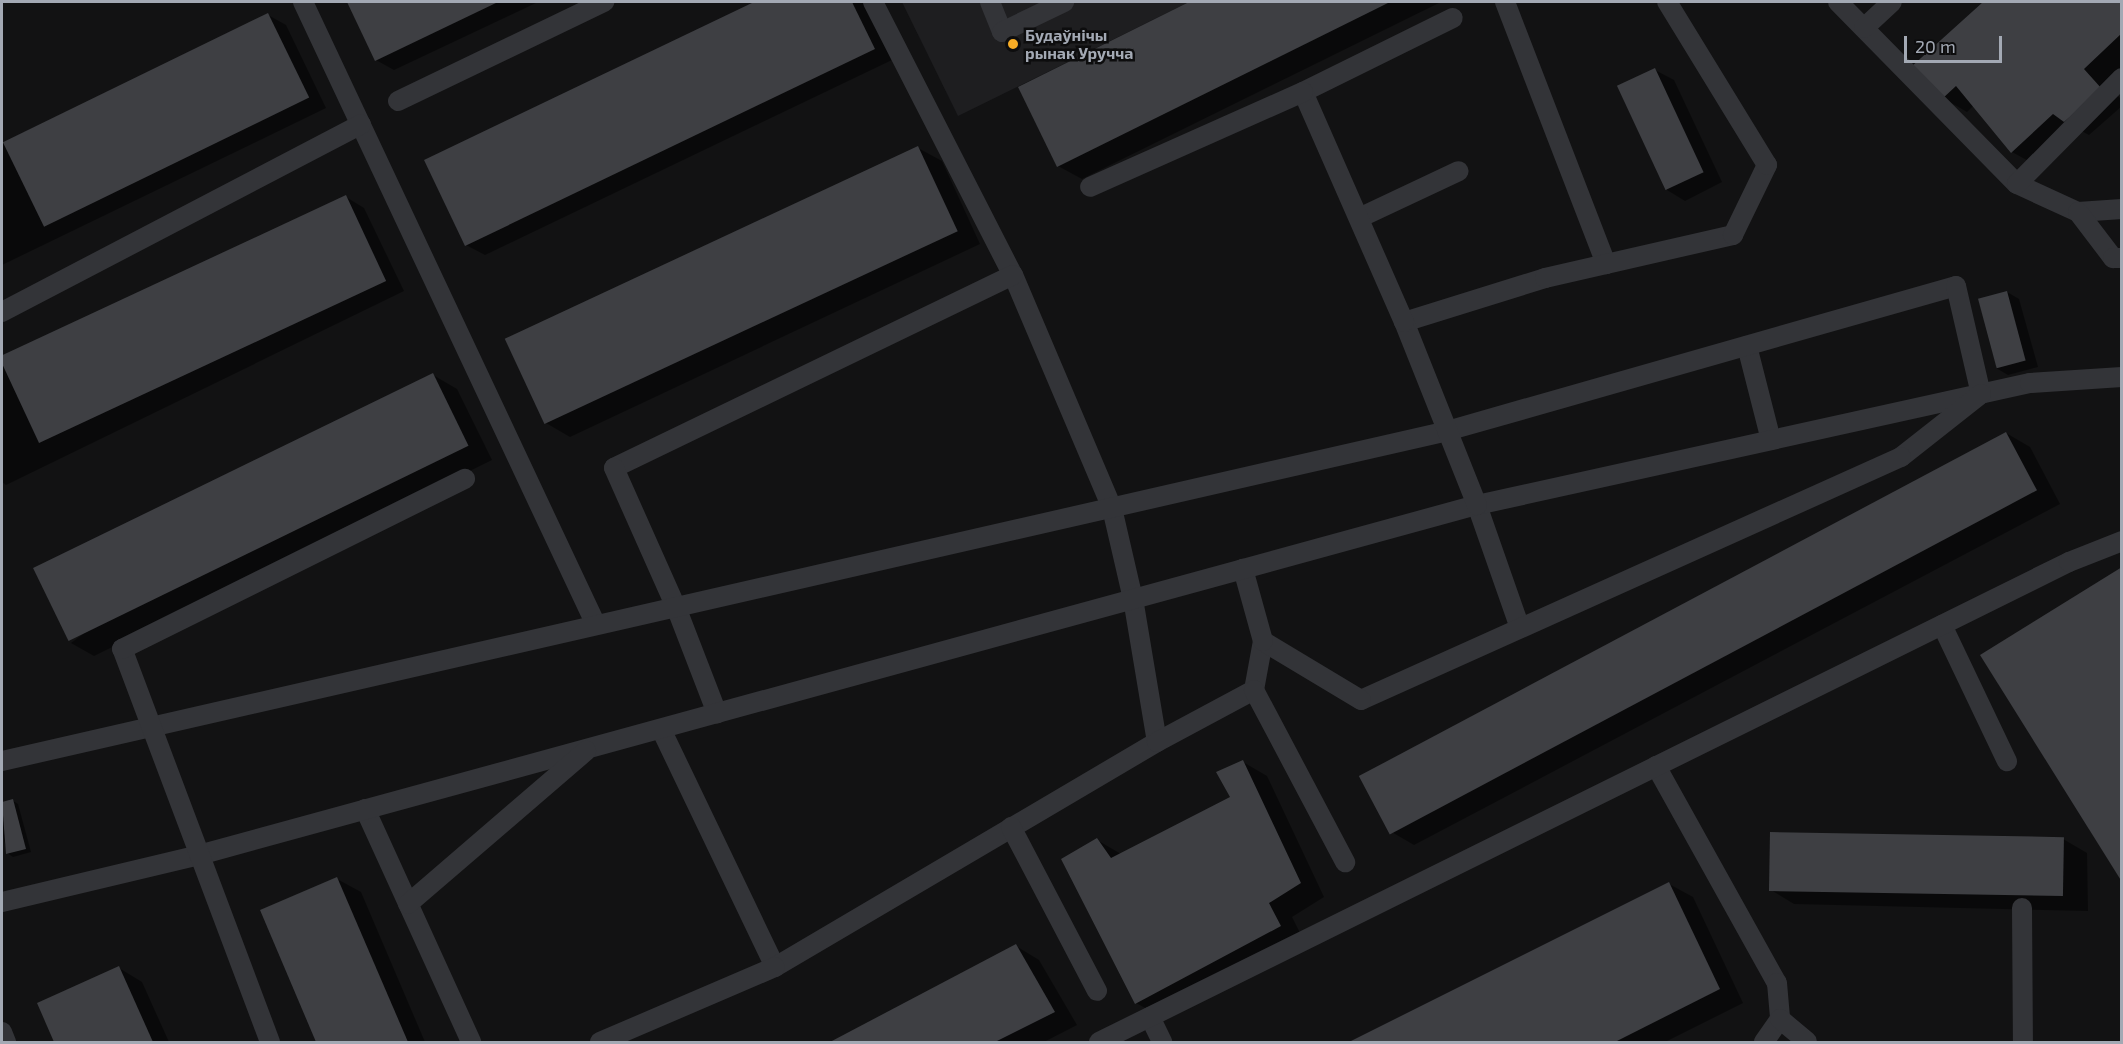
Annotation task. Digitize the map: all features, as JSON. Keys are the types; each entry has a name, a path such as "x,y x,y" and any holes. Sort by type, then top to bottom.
{"lane":[{"path":"303,2 596,625"},
{"path":"398,101 604,2"},
{"path":"873,2 1013,275 1112,508 1133,599 1156,742"},
{"path":"990,2 1002,32 1064,2"},
{"path":"1505,2 1606,264"},
{"path":"1404,322 1545,278 1733,235 1767,165 1667,2"},
{"path":"1838,2 2017,184 2078,212 2113,258 2121,258"},
{"path":"1864,28 1892,2"},
{"path":"1090,187 1303,92 1453,18"},
{"path":"2017,184 2121,78"},
{"path":"1303,92 1404,322 1477,505 1520,628"},
{"path":"2,312 361,124"},
{"path":"1359,218 1459,171"},
{"path":"2078,212 2121,209"},
{"path":"717,713 676,607 614,468 1013,275"},
{"path":"2,761 1447,431 1956,286 1981,394"},
{"path":"1747,346 1771,440"},
{"path":"2,902 199,855 1477,505 2030,383 2121,377"},
{"path":"1263,641 1361,700 1901,457 1981,394"},
{"path":"270,1042 122,649 465,479"},
{"path":"1099,1042 1942,624 2069,562 2121,541"},
{"path":"1243,569 1263,641 1254,690 1345,862"},
{"path":"1942,624 2007,761"},
{"path":"600,1042 775,967 1156,742 1254,690"},
{"path":"661,729 775,967"},
{"path":"408,904 591,748"},
{"path":"1656,766 1777,983 1780,1019 1764,1042"},
{"path":"365,809 471,1042"},
{"path":"1011,827 1096,991"},
{"path":"2022,908 2023,1042"},
{"path":"1150,1017 1162,1042"},
{"path":"1780,1019 1807,1042"},
{"path":"2,1032 6,1042"}],"shaded area":[{"name":"Будаўнічы рынак Уручча","path":"902,2 1189,2 958,116"}],"building":[{"path":"347,2 498,2 375,61"},
{"path":"754,2 852,2 875,49 465,246 424,160"},
{"path":"1189,2 1390,2 1057,167 1018,87"},
{"path":"1983,2 2122,2 2122,33 2084,69 2102,89 2064,122 2053,114 2011,153 1956,86 1942,99 1911,67"},
{"path":"268,13 309,97 44,227 3,142"},
{"path":"1655,68 1704,172 1666,190 1617,86"},
{"path":"918,146 958,231 544,424 505,339"},
{"path":"346,195 386,281 39,443 2,364 2,355"},
{"path":"2007,291 2026,361 1997,368 1978,299"},
{"path":"433,373 469,446 69,641 33,568"},
{"path":"2006,432 2037,490 1390,834 1359,776"},
{"path":"2122,567 2122,882 1980,655"},
{"path":"1243,760 1301,883 1269,903 1281,926 1135,1004 1061,859 1097,838 1111,858 1230,797 1216,772"},
{"path":"13,799 26,849 6,854 2,802"},
{"path":"1770,832 2064,837 2063,896 1769,891"},
{"path":"337,877 408,1042 316,1042 260,910"},
{"path":"1669,882 1720,989 1615,1042 1349,1042"},
{"path":"1016,944 1055,1012 995,1042 830,1042"},
{"path":"119,966 153,1042 54,1042 37,1003"}],"place":[{"name":"Будаўнічы рынак Уручча","path":"1013,44"}]}
